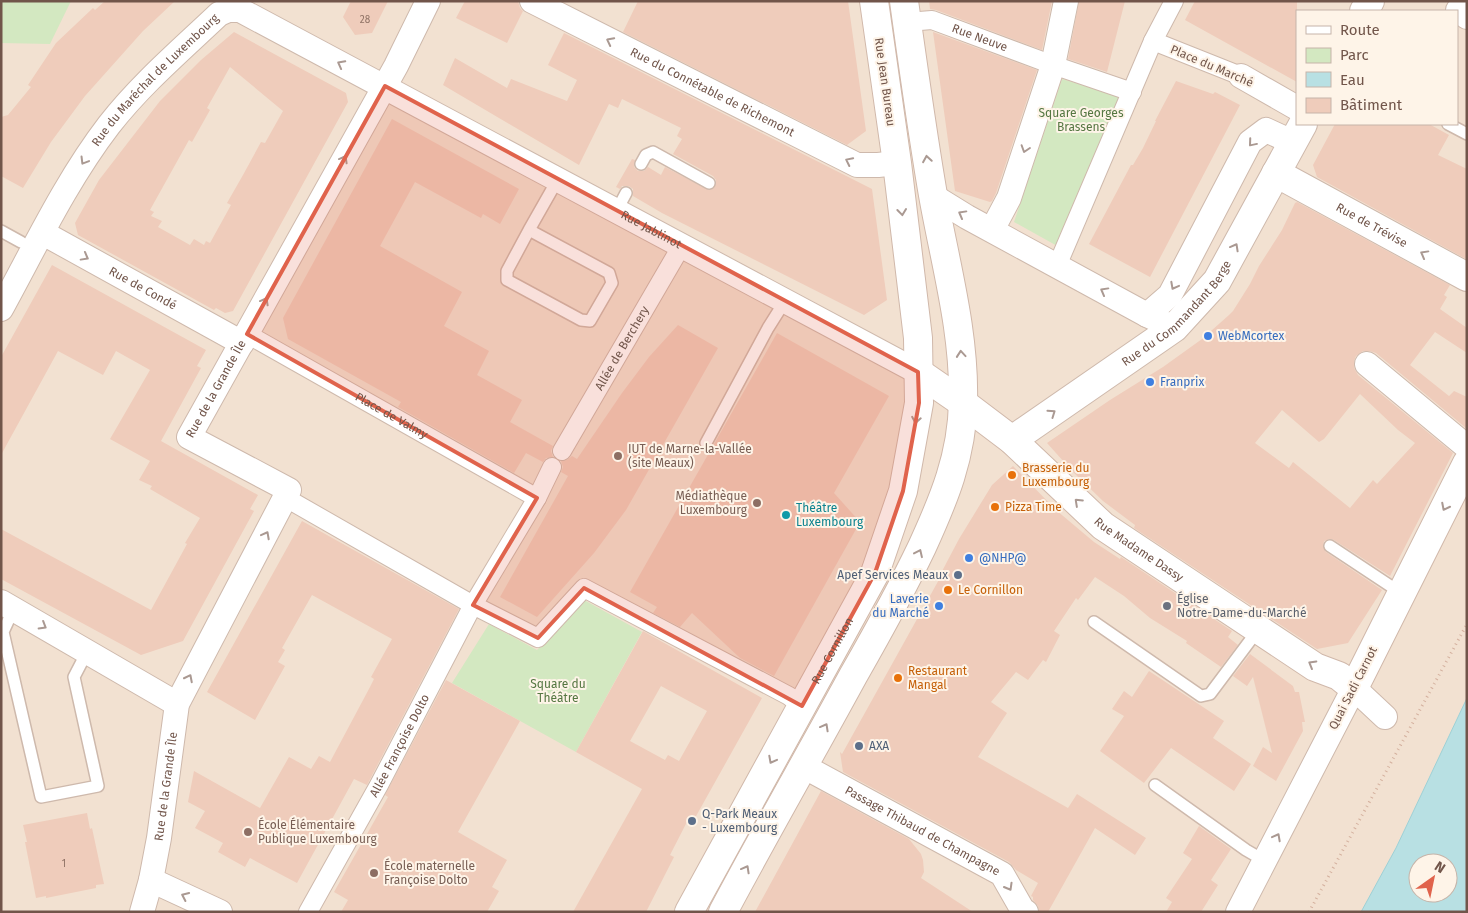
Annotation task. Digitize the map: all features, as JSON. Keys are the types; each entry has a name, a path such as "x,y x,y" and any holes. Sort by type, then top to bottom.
{"main road":[{"name":"Rue Jean Bureau","path":"874,1 897,163 918,338 918,372"},
{"path":"723,912 903,587 937,515 951,479 960,439 963,403 959,336 933,196 905,12"},
{"name":"Rue du Commandant Berge","path":"1012,440 1174,328 1217,281 1298,133"},
{"name":"Rue de Trévise","path":"1276,173 1467,277"},
{"name":"Rue Madame Dassy","path":"918,372 1012,440 1104,526 1258,630 1315,666 1339,676 1354,688"},
{"name":"Rue Cornillon","path":"689,912 875,573 904,491 919,404 918,372"},
{"name":"Quai Sadi Carnot","path":"1354,688 1467,463"}],"street":[{"name":"Rue de la Grande Île","path":"142,912 151,880 177,704 289,490 189,437 384,86 428,1"},
{"name":"Rue du Connétable de Richemont","path":"532,1 857,165 897,163"},
{"path":"992,230 1009,198 1052,65 1066,1"},
{"path":"1057,266 1153,41 1174,1"},
{"name":"Rue du Maréchal de Luxembourg","path":"1,309 87,156 110,124 135,94 219,14 228,10 240,10 384,86"},
{"name":"Rue Neuve","path":"905,12 1132,92"},
{"name":"Place du Marché","path":"1153,41 1241,76 1296,107"},
{"name":"Rue Jablinot","path":"384,86 558,179 621,202 682,245 918,372"},
{"name":"Rue du Commandant Berge","path":"1147,315 1170,295 1250,142 1266,130 1298,133"},
{"path":"933,196 1057,266 1174,328"},
{"name":"Rue de Condé","path":"43,233 245,339"},
{"name":"Allée de Berchery","path":"562,450 682,245"},
{"name":"Place de Valmy","path":"245,339 537,498"},
{"path":"1368,364 1467,447"},
{"path":"473,605 537,498 552,467"},
{"path":"286,498 473,605 538,638 584,588 789,696 802,706"},
{"path":"8,605 177,704"},
{"name":"Allée Françoise Dolto","path":"308,912 380,785 473,605"},
{"path":"1354,688 1385,717"},
{"name":"Quai Sadi Carnot","path":"1238,912 1354,688"},
{"name":"Passage Thibaud de Champagne","path":"803,766 1002,874 1022,910 1026,912"},
{"path":"151,880 220,912"}],"lane":[{"path":"1450,125 1467,134"},
{"path":"641,164 646,155 653,152 709,182"},
{"path":"529,230 609,273 612,283 590,321 581,320 507,280 507,271 529,230 558,179"},
{"path":"1,231 18,243"},
{"path":"706,443 768,328 786,301"},
{"path":"1330,546 1402,593"},
{"path":"8,605 3,632 41,797 98,786 74,676 86,652"},
{"path":"1094,622 1201,696 1210,694 1258,630"},
{"path":"1155,785 1264,861"}],"path":[{"path":"1310,912 1467,624"}],"highlighted area":[{"path":"385,86 918,372 919,403 903,491 875,573 802,706 584,588 538,638 473,605 537,498 247,334"}],"shaded area":[{"path":"1,1 1467,1 1467,698 1396,848 1361,912 1,912"}],"green space":[{"path":"1,1 71,1 50,44 1,43"},
{"name":"Square Georges Brassens","path":"1062,79 1125,98 1059,247 1014,222"},
{"name":"Square du Théâtre","path":"584,600 642,632 576,752 452,683 489,624 537,650"}],"water":[{"path":"1467,698 1467,912 1361,912 1396,848"}],"building":[{"path":"105,1 175,1 143,31 85,96 51,142 23,188 1,176 1,117 8,115 31,87 28,85 56,43 93,8 95,10"},
{"path":"351,1 388,1 372,33 355,35 343,17"},
{"path":"465,1 518,1 523,11 507,43 456,18"},
{"path":"638,1 848,1 866,131 847,145 623,32"},
{"path":"929,1 1052,1 1042,50 930,9"},
{"path":"1079,1 1125,1 1107,72 1068,59"},
{"path":"1195,1 1297,1 1296,81 1185,20"},
{"path":"234,32 346,93 348,102 233,311 225,313 216,308 214,310 78,235 75,223 99,180 160,101 201,60","holes":["230,67 283,111 265,143 261,142 227,203 231,205 210,243 206,241 204,245 194,239 190,245 158,227 162,221 151,216 154,212 150,210 189,140 192,142 210,110 207,108"]},
{"path":"933,32 1037,70 996,193 990,202 955,191"},
{"path":"564,33 872,189 887,300 864,315 662,213 633,196 633,189 629,186 622,186 620,189 616,187 632,159 635,160 634,167 638,171 644,171 648,167 661,175 665,167 709,190 713,189 716,183 713,176 673,154 682,139 677,136 681,128 622,99 618,108 609,104 579,165 443,85 455,58 507,88 511,79 567,101 577,80 548,65"},
{"path":"1176,81 1213,94 1215,92 1240,105 1150,277 1089,244 1131,165 1133,165 1143,148"},
{"path":"392,119 519,189 500,224 483,214 481,218 415,182 380,246 462,292 444,326 489,351 477,375 522,400 510,422 553,446 551,451 553,457 546,458 543,462 526,453 514,473 398,407 401,402 288,339 283,318"},
{"path":"1334,125 1431,125 1449,135 1438,155 1467,169 1466,259 1317,177 1313,165"},
{"path":"1297,202 1450,285 1444,295 1447,297 1440,309 1467,328 1467,353 1435,332 1410,365 1449,396 1454,391 1467,397 1466,428 1376,353 1363,351 1356,356 1354,368 1358,375 1453,453 1390,576 1334,540 1324,541 1323,546 1326,552 1382,590 1348,643 1317,649 1134,528 1135,525 1103,501 1047,443 1163,367 1202,339 1229,315 1282,230","holes":["1360,394 1398,430 1415,443 1377,484 1373,480 1350,508 1293,462 1289,468 1255,443 1282,410 1319,442 1324,439"]},
{"path":"52,265 206,350 197,366 201,368 161,441 258,495 250,509 254,511 183,641 141,655 1,579 1,529 151,610 200,518 150,489 152,486 139,480 150,461 110,439 150,370 116,351 103,375 58,351 1,455 1,357"},
{"name":"IUT de Marne-la-Vallée (site Meaux)","path":"678,325 718,348 626,510 594,553 537,617 500,597 568,476 561,472 563,467 561,461 567,460 572,456 577,459 649,357"},
{"name":"Médiathèque Luxembourg","path":"777,333 889,396 834,493 860,522 774,676 740,658 692,613 680,627 653,613 657,607 630,592"},
{"path":"1013,466 1056,510 1094,542 1120,559 1121,557 1232,631 1228,637 1238,645 1221,667 1095,577 1078,600 1076,598 1054,631 1060,635 1046,662 1043,660 1028,680 1016,672 991,702 1007,713 978,757 1068,808 1077,794 1146,838 1135,855 1095,828 1048,912 1039,912 1038,906 1031,896 1038,883 1016,870 1009,862 843,772 840,752 842,754 941,576 959,539 992,485"},
{"path":"302,521 459,609 367,785 354,779 297,883 250,858 245,867 218,852 223,843 195,828 205,811 188,802 194,771 260,808 289,757 311,769 319,756 330,762 370,687 374,679 371,677 392,639 312,595 282,648 285,650 278,662 285,666 255,720 207,692"},
{"path":"643,631 762,698 695,818 690,816 670,855 674,857 646,912 573,912 642,789 576,752","holes":["661,686 707,711 679,761 668,755 665,760 630,741"]},
{"path":"1250,654 1293,686 1295,692 1299,692 1305,722 1302,722 1303,731 1276,781 1253,766 1263,747 1272,753 1253,677 1247,686 1233,676"},
{"path":"1149,671 1224,721 1213,738 1251,764 1234,791 1171,748 1144,783 1100,751 1124,716 1112,709 1124,691 1132,697"},
{"path":"446,680 520,721 458,832 507,860 492,887 499,891 487,912 341,912 348,900 334,892 388,797 385,795"},
{"path":"821,791 909,839 921,854 923,860 924,872 921,878 973,912 755,912"},
{"path":"87,813 104,884 96,885 96,888 46,898 46,896 36,898 23,825"},
{"path":"1199,826 1231,849 1211,880 1218,885 1201,912 1166,912 1172,902 1166,898 1192,859 1183,853"}],"place":[{"name":"WebMcortex","path":"1208,336"},
{"name":"Franprix","path":"1150,382"},
{"name":"IUT de Marne-la-Vallée (site Meaux)","path":"618,456"},
{"name":"Brasserie du Luxembourg","path":"1012,475"},
{"name":"Médiathèque Luxembourg","path":"757,503"},
{"name":"Pizza Time","path":"995,507"},
{"name":"Théâtre Luxembourg","path":"786,515"},
{"name":"@NHP@","path":"969,558"},
{"name":"Apef Services Meaux","path":"958,575"},
{"name":"Le Cornillon","path":"948,590"},
{"name":"Laverie du Marché","path":"939,606"},
{"name":"Église Notre-Dame-du-Marché","path":"1167,606"},
{"name":"Restaurant Mangal","path":"898,678"},
{"name":"AXA","path":"859,746"},
{"name":"Q-Park Meaux - Luxembourg","path":"692,821"},
{"name":"École Élémentaire Publique Luxembourg","path":"248,832"},
{"name":"École maternelle Françoise Dolto","path":"374,873"}]}
